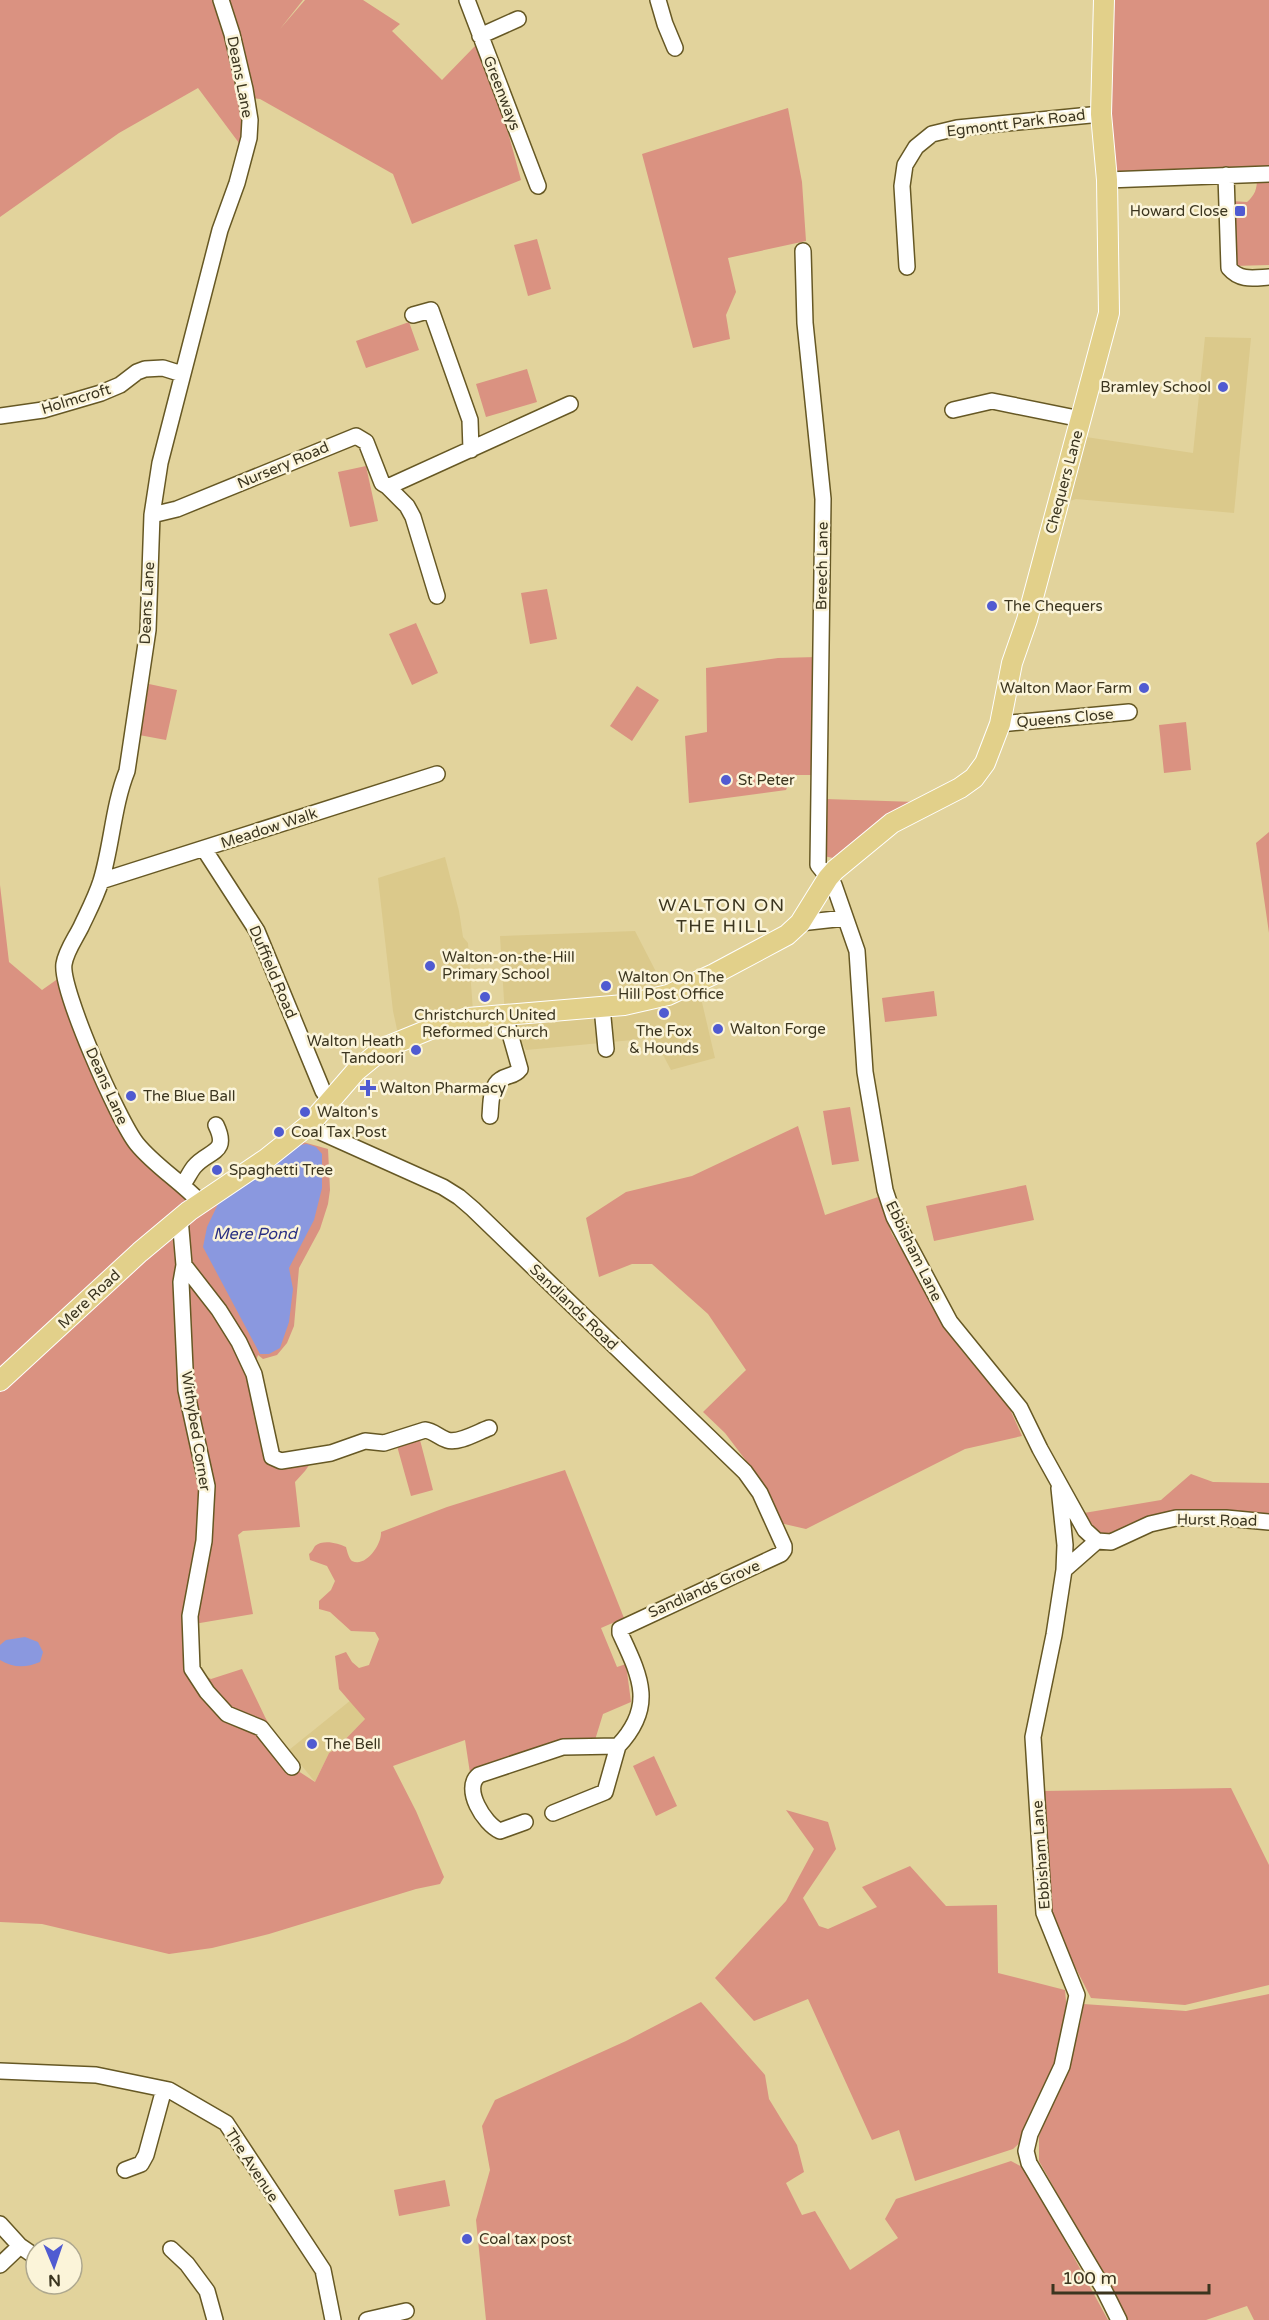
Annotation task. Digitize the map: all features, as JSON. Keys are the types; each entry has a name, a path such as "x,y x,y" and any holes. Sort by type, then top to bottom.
{"main road":[{"name":"Chequers Lane","path":"800,923 828,878 844,861 892,823 960,788 974,778 985,763 1000,724 1012,663 1027,620 1108,313 1107,180 1101,114 1104,0"},
{"name":"Mere Road","path":"0,1381 180,1218 200,1202 266,1159 310,1124 370,1058 403,1039 468,1018 624,1005 668,995 714,974 787,935 800,923"}],"street":[{"name":"Deans Lane","path":"200,1202 183,1184 156,1164 139,1147 125,1126 86,1038 65,979 63,966 101,880 121,787 127,771 148,630 153,515 160,462 220,230 237,183 249,138 250,120 245,89 221,0"},
{"name":"Greenways","path":"467,0 538,186"},
{"path":"658,0 664,24 675,48"},
{"path":"480,36 518,19"},
{"name":"Egmontt Park Road","path":"907,267 902,186 905,165 916,147 932,134 957,128 1101,114"},
{"path":"1107,180 1269,174"},
{"path":"1226,175 1229,268 1235,275 1243,278 1269,277"},
{"name":"Breech Lane","path":"804,251 805,323 823,489 818,865 828,878"},
{"path":"413,315 431,310 470,420 471,450"},
{"name":"Holmcroft","path":"0,416 43,410 101,393 120,385 145,369 163,368 182,374"},
{"path":"953,410 992,400 1081,419"},
{"path":"387,486 570,404"},
{"name":"Nursery Road","path":"153,515 177,509 356,436 366,442 382,483 407,506 413,518 437,596"},
{"name":"Queens Close","path":"1000,724 1129,712"},
{"name":"Meadow Walk","path":"101,880 437,774"},
{"name":"Duffield Road","path":"204,849 257,931 323,1091 330,1101"},
{"name":"Ebbisham Lane","path":"828,878 834,885 857,951 866,1072 885,1190 894,1217 950,1322 1020,1408 1091,1536"},
{"path":"800,923 844,918"},
{"path":"602,1007 606,1049"},
{"path":"490,1116 494,1087 499,1080 516,1075 520,1069 505,1016"},
{"name":"Sandlands Road","path":"310,1124 316,1130 443,1187 473,1209 746,1472 760,1492 784,1550"},
{"path":"183,1184 192,1168 219,1146 221,1140 216,1125"},
{"name":"Withybed Corner","path":"180,1218 184,1265 181,1282 186,1390 207,1486 204,1541 190,1616 192,1669 207,1692 227,1714 261,1728 292,1767"},
{"path":"184,1265 219,1310 244,1352 254,1374 272,1457 275,1460 319,1455 365,1441 384,1443 425,1430 447,1441 454,1441 489,1428"},
{"name":"Ebbisham Lane","path":"1058,1479 1065,1545 1064,1570 1054,1635 1033,1737 1044,1913 1077,1995 1062,2066 1030,2134 1026,2151 1029,2163 1102,2286 1119,2320"},
{"name":"Hurst Road","path":"1091,1536 1111,1542 1150,1524 1176,1518 1226,1518 1269,1522"},
{"path":"1065,1545 1091,1536"},
{"path":"1064,1570 1091,1536"},
{"name":"Sandlands Grove","path":"618,1746 631,1732 637,1720 641,1694 633,1661 620,1633 623,1626 781,1554 784,1550"},
{"path":"525,1822 500,1831 494,1828 481,1814 471,1788 474,1779 550,1750 576,1746 618,1746 605,1792 553,1813"},
{"name":"The Avenue","path":"0,2071 96,2075 164,2089 226,2123 323,2270 333,2320"},
{"path":"125,2170 141,2164 147,2155 164,2089"},
{"path":"0,2224 24,2249"},
{"path":"0,2265 20,2246"},
{"path":"171,2249 187,2264 207,2291 215,2320"},
{"path":"368,2320 406,2310"}],"shaded area":[{"path":"0,0 303,0 280,29 305,0 363,0 400,24 392,31 442,80 476,45 508,132 521,180 412,224 393,174 260,99 242,97 244,123 239,143 198,88 119,133 0,217"},
{"path":"1112,0 1269,0 1269,170 1114,175 1109,116"},
{"path":"788,108 802,182 806,241 728,258 736,292 726,315 730,339 693,348 642,154"},
{"path":"1257,179 1269,179 1269,265 1234,266 1231,201 1247,202 1255,192"},
{"path":"537,239 551,289 528,296 514,245"},
{"path":"409,322 419,350 366,368 356,341"},
{"name":"Bramley School","path":"1205,337 1251,338 1234,513 1076,499 1061,504 1079,436 1193,453"},
{"path":"527,369 537,402 486,417 476,384"},
{"path":"366,466 378,521 350,527 338,472"},
{"path":"547,589 557,639 530,644 521,593"},
{"path":"416,623 438,673 412,685 389,634"},
{"path":"817,657 816,775 792,775 786,790 689,803 685,736 707,732 706,668 778,658"},
{"path":"149,684 177,690 166,740 139,735"},
{"path":"637,686 659,700 632,741 610,726"},
{"path":"1186,722 1191,770 1164,773 1159,725"},
{"path":"825,799 916,802 872,827 833,858 824,856"},
{"path":"1269,832 1269,933 1256,843"},
{"name":"Walton-on-the-Hill Primary School","path":"445,857 459,911 463,937 468,943 473,1011 398,1034 393,1011 378,878"},
{"path":"0,885 9,962 42,990 59,978 77,1035 118,1127 128,1142 188,1198 187,1203 0,1374"},
{"path":"635,931 668,995 697,981 715,1058 671,1070 654,1038 526,1050 505,1016 500,936"},
{"path":"934,991 937,1016 885,1022 882,998"},
{"path":"850,1107 859,1161 832,1165 823,1111"},
{"path":"798,1126 825,1215 878,1197 892,1234 936,1311 962,1351 1009,1407 1022,1436 965,1449 806,1529 780,1523 763,1483 725,1433 703,1412 746,1370 708,1314 652,1264 632,1264 599,1277 586,1218 626,1192 692,1176"},
{"path":"303,1142 328,1149 330,1190 328,1204 320,1229 299,1268 294,1326 287,1343 277,1355 263,1359 258,1355 251,1375 267,1452 312,1461 295,1482 300,1527 243,1531 238,1535 253,1614 194,1624 192,1669 211,1679 242,1669 292,1767 315,1782 329,1753 337,1748 365,1719 339,1689 335,1656 346,1652 359,1668 369,1665 379,1639 375,1632 351,1631 330,1612 319,1609 319,1601 331,1590 335,1581 327,1566 310,1560 309,1554 315,1546 326,1542 339,1544 346,1547 352,1561 363,1561 376,1548 381,1532 447,1507 565,1470 624,1618 601,1628 617,1667 626,1664 631,1702 603,1714 595,1740 542,1747 470,1773 465,1740 393,1766 416,1811 444,1877 440,1884 416,1889 269,1934 212,1948 169,1954 42,1924 0,1922 0,1392 173,1232 175,1260 203,1283 195,1269 188,1246 189,1221"},
{"path":"1026,1185 1034,1220 934,1241 926,1206"},
{"path":"420,1440 433,1490 411,1496 397,1446"},
{"path":"1191,1474 1213,1482 1269,1483 1269,1515 1143,1521 1100,1536 1084,1513 1161,1500"},
{"path":"351,1700 365,1719 337,1748 329,1753 315,1782 289,1750"},
{"path":"654,1756 677,1806 656,1816 633,1766"},
{"path":"1231,1788 1269,1865 1269,1985 1185,2005 1091,1998 1049,1911 1043,1791"},
{"path":"786,1810 828,1822 836,1849 803,1898 819,1926 828,1929 877,1907 862,1887 910,1866 946,1906 997,1905 998,1973 1065,1990 1067,2013 1055,2064 1029,2117 1023,2140 1013,2149 915,2181 899,2130 872,2140 808,1999 754,2021 715,1978 786,1901 814,1849"},
{"path":"1269,1994 1269,2320 1254,2320 1247,2306 1206,2320 1128,2320 1039,2161 1039,2136 1081,2021 1083,2004 1186,2011"},
{"path":"701,2002 765,2075 769,2099 797,2145 804,2172 786,2183 802,2215 815,2211 850,2270 898,2238 885,2219 896,2199 1011,2161 1026,2169 1108,2320 486,2320 476,2220 490,2170 482,2126 495,2100 626,2041"},
{"path":"445,2180 450,2206 399,2216 394,2190"}],"water":[{"name":"Mere Pond","path":"307,1144 316,1147 322,1154 322,1188 314,1220 289,1268 293,1289 289,1322 280,1348 269,1354 260,1354 203,1247 207,1227 220,1200 300,1145"},
{"path":"25,1637 38,1642 43,1652 40,1662 20,1666 10,1665 0,1660 0,1645 6,1640"}],"place":[{"name":"Howard Close","path":"1240,211"},
{"name":"Bramley School","path":"1223,387"},
{"name":"The Chequers","path":"992,606"},
{"name":"Walton Maor Farm","path":"1144,688"},
{"name":"St Peter","path":"726,780"},
{"name":"Walton-on-the-Hill Primary School","path":"430,966"},
{"name":"Walton On The Hill Post Office","path":"606,986"},
{"name":"Christchurch United Reformed Church","path":"485,997"},
{"name":"The Fox & Hounds","path":"664,1013"},
{"name":"Walton Forge","path":"718,1029"},
{"name":"Walton Heath Tandoori","path":"416,1050"},
{"name":"Walton Pharmacy","path":"368,1088"},
{"name":"The Blue Ball","path":"131,1096"},
{"name":"Walton's","path":"305,1112"},
{"name":"Coal Tax Post","path":"279,1132"},
{"name":"Spaghetti Tree","path":"217,1170"},
{"name":"The Bell","path":"312,1744"},
{"name":"Coal tax post","path":"467,2239"}],"district":[{"name":"WALTON ON THE HILL","path":"722,915"}]}
